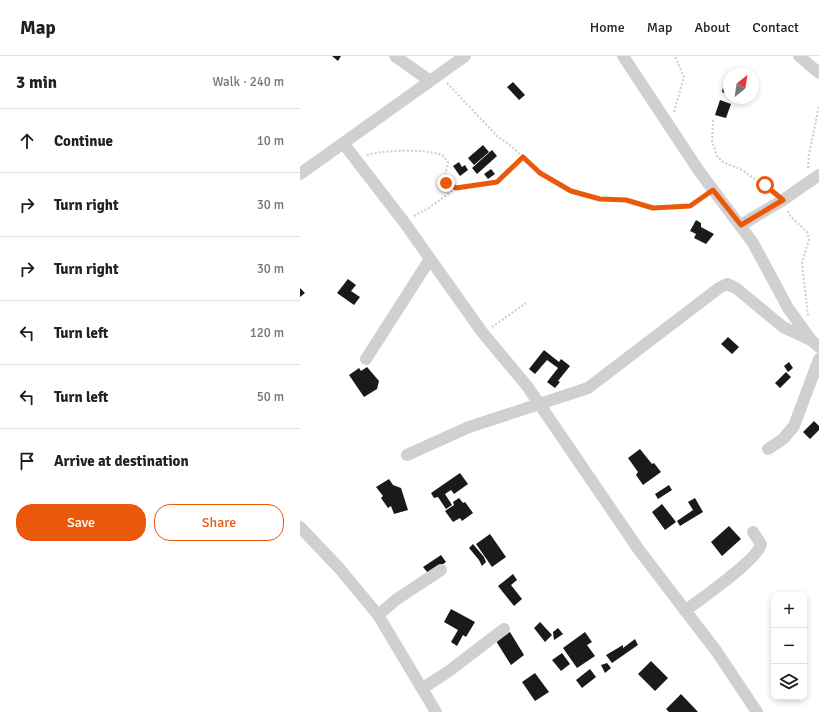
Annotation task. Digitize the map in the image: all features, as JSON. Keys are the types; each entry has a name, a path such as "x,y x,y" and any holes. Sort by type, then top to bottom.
{"street":[{"path":"394,56 435,78"},
{"path":"300,174 465,56"},
{"path":"623,56 713,190 741,225 774,278 788,308 815,344"},
{"path":"799,56 819,72"},
{"path":"343,143 404,222 482,332 527,386 640,550 717,652 757,712"},
{"path":"741,225 783,200 819,175"},
{"path":"366,359 430,259"},
{"path":"407,455 469,427 588,388 719,288 727,284 736,288 783,327 815,344"},
{"path":"768,449 783,439 794,426 819,359"},
{"path":"300,527 339,568 378,615 436,712"},
{"path":"685,611 722,583 757,552 761,544 753,532"},
{"path":"378,615 397,599 441,570"},
{"path":"423,688 449,671 504,629"}],"path":[{"path":"669,124 676,107 684,77 675,56"},
{"path":"435,78 498,137 510,145 540,173 571,191 600,199 626,200 653,208 690,206 713,190"},
{"path":"804,186 819,106"},
{"path":"713,120 712,141 717,156 723,162 742,170 765,185 783,200 790,216 804,229 809,239 802,263 808,317 802,328"},
{"path":"354,158 378,152 417,152 438,154 443,156 448,162 444,180 448,185 456,188"},
{"path":"404,222 429,208 456,188 497,182 523,157"},
{"path":"482,332 496,325 526,303"}],"building":[{"path":"332,56 341,56 338,61"},
{"path":"513,82 525,95 519,100 507,87"},
{"path":"720,100 723,101 723,104 731,104 726,118 715,115"},
{"path":"483,145 489,152 474,165 468,158"},
{"path":"492,150 497,156 477,174 472,168"},
{"path":"459,162 462,167 465,165 468,170 460,176 453,166"},
{"path":"491,169 495,174 488,179 484,174"},
{"path":"696,220 701,223 701,227 714,234 706,244 694,238 696,234 690,231"},
{"path":"348,279 356,285 351,291 360,297 354,305 337,293"},
{"path":"300,288 305,293 300,297"},
{"path":"728,337 739,347 732,354 721,344"},
{"path":"544,350 559,362 561,359 570,366 558,381 560,382 555,388 547,382 558,368 547,360 535,374 529,369"},
{"path":"789,362 793,368 788,372 784,366"},
{"path":"367,367 379,381 377,389 364,397 349,375 359,368 361,371"},
{"path":"786,372 791,377 780,388 775,383"},
{"path":"814,421 819,426 819,430 810,439 803,432"},
{"path":"640,449 652,464 654,463 661,472 643,485 636,475 638,472 628,458"},
{"path":"460,473 468,484 454,494 451,490 445,494 452,505 446,509 438,497 434,498 431,493"},
{"path":"389,479 393,485 401,488 408,510 394,514 391,506 388,508 381,498 383,496 376,487"},
{"path":"669,485 672,490 658,499 655,494"},
{"path":"459,498 463,503 465,502 473,513 462,521 460,518 453,522 445,511 454,505 453,502"},
{"path":"695,498 703,512 680,526 677,521 693,510 688,502"},
{"path":"662,504 676,522 665,530 652,512"},
{"path":"729,526 741,539 722,556 711,542"},
{"path":"490,534 506,557 492,567 476,544"},
{"path":"473,544 484,557 486,562 482,566 469,548"},
{"path":"441,555 446,562 429,574 423,567"},
{"path":"513,574 517,580 511,585 522,599 514,606 498,586"},
{"path":"451,609 475,622 466,637 463,635 457,646 451,642 458,630 444,622"},
{"path":"540,622 552,635 545,642 534,628"},
{"path":"558,628 563,634 554,640 553,632"},
{"path":"510,632 524,655 511,665 496,641"},
{"path":"585,632 592,642 587,645 595,656 577,668 563,648"},
{"path":"635,639 638,645 612,663 606,655 623,645 623,648"},
{"path":"562,653 570,664 561,671 552,660"},
{"path":"651,661 668,678 655,691 638,674"},
{"path":"607,663 611,668 605,673 601,665"},
{"path":"590,669 596,677 582,688 576,680"},
{"path":"535,673 549,692 535,701 522,682"},
{"path":"681,694 698,712 669,712 666,709"}],"route":[{"path":"446,183 456,188 497,182 523,157 540,173 571,191 600,199 629,200 653,208 690,206 713,190 741,225 783,200 765,185"}]}
